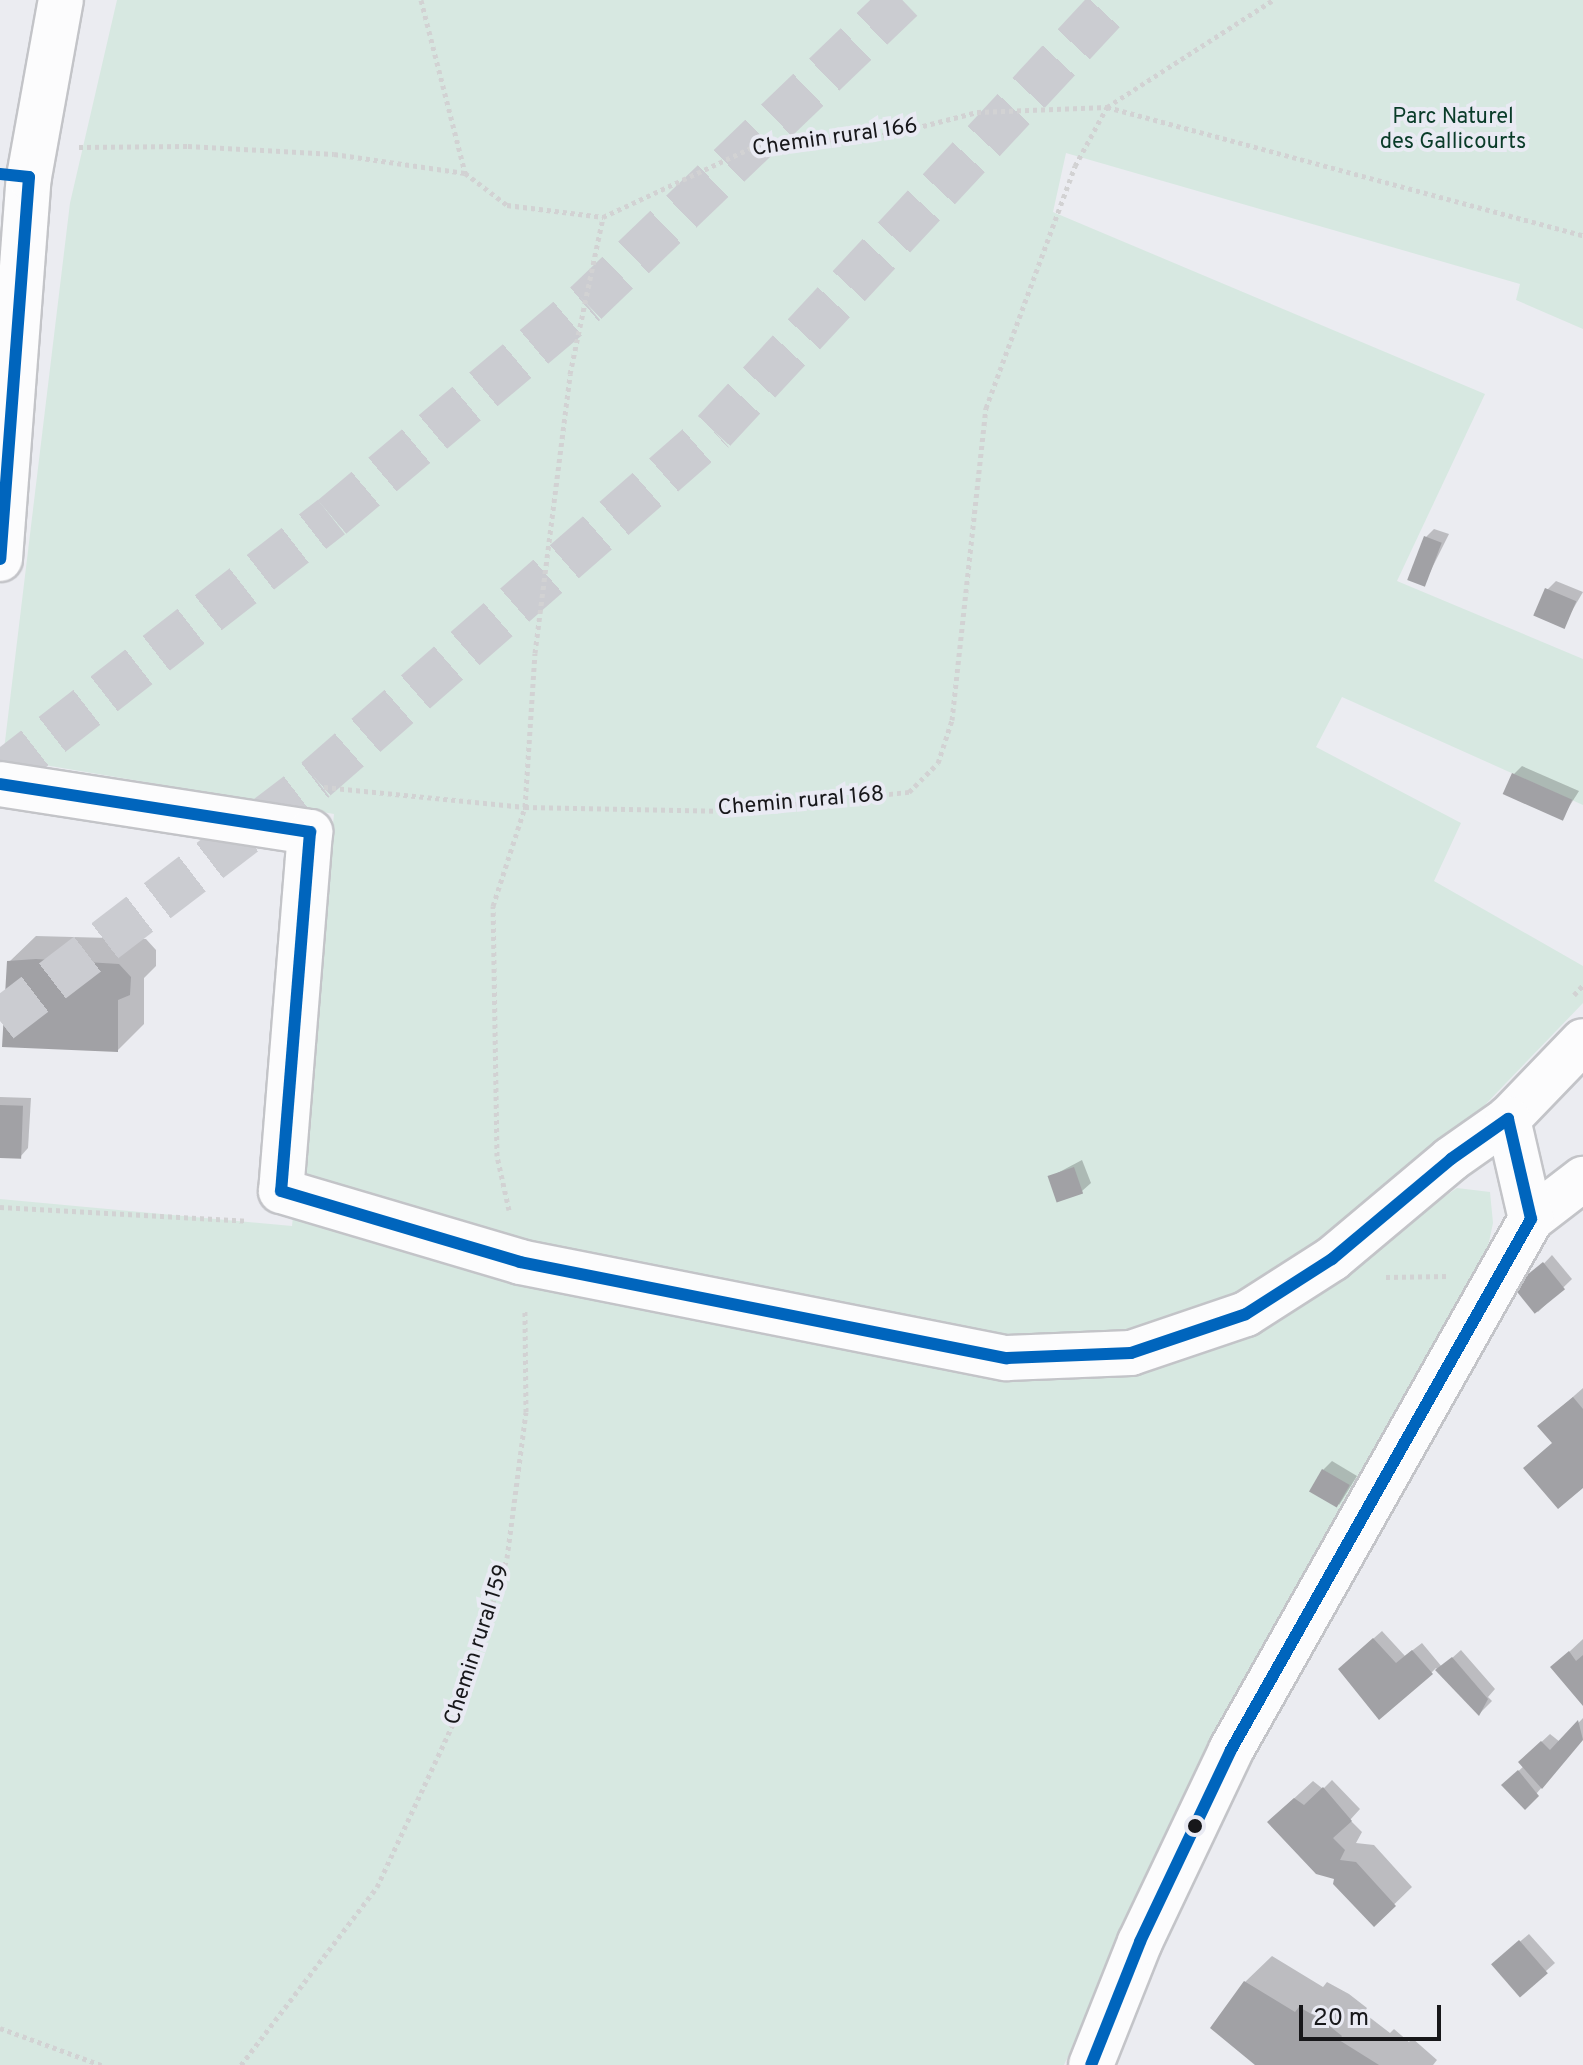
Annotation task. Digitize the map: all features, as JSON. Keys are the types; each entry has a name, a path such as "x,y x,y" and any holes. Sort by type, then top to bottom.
{"street":[{"path":"0,559 21,166 61,0"},
{"path":"0,784 310,832 281,1191 520,1262 1007,1358 1131,1353 1246,1314 1332,1259 1451,1159 1508,1119 1583,1041"},
{"path":"1508,1119 1531,1219"},
{"path":"1091,2065 1140,1942 1231,1750 1531,1219 1583,1179"}],"path":[{"path":"421,0 465,173"},
{"path":"1107,107 1273,0"},
{"name":"Chemin rural 166","path":"603,217 755,146 892,134 977,112 1107,107 1583,235"},
{"name":"Chemin rural 168","path":"310,832 322,787 525,807 730,811 909,792 938,763 952,720 986,408 1075,166 1107,107"},
{"path":"21,166 188,146 334,154 465,173 507,205 603,217 570,374 535,653 525,807 493,906 497,1156 520,1262"},
{"path":"0,1207 265,1222 281,1191"},
{"name":"Chemin rural 159","path":"241,2065 377,1887 459,1711 507,1558 526,1412 525,1281 520,1262"},
{"path":"1382,1277 1462,1276"},
{"path":"0,2028 101,2065"}],"green space":[{"name":"Parc Naturel des Gallicourts","path":"117,0 1583,0 1583,329 1516,300 1520,284 1066,153 1053,212 1485,394 1397,581 1583,659 1583,805 1342,697 1316,747 1461,823 1434,881 1583,966 1583,1003 1408,1185 1248,1332 1457,1188 1490,1192 1493,1223 1481,1280 1209,1753 1064,2065 0,2065 0,1199 292,1226 334,814 3,758 70,203"}],"building":[{"path":"1424,536 1442,543 1425,587 1407,580"},
{"path":"1545,588 1576,601 1565,629 1533,616"},
{"path":"1512,773 1572,800 1563,821 1503,794"},
{"path":"36,959 119,964 131,977 130,995 118,1000 118,1052 2,1047 7,961"},
{"path":"0,1105 23,1106 21,1159 0,1158"},
{"path":"1074,1167 1083,1193 1057,1203 1048,1176"},
{"path":"1543,1262 1565,1289 1535,1314 1513,1287"},
{"path":"1573,1397 1583,1409 1583,1488 1558,1509 1523,1468 1552,1443 1537,1426"},
{"path":"1322,1469 1350,1485 1337,1508 1309,1492"},
{"path":"1373,1638 1396,1663 1412,1650 1433,1674 1379,1720 1338,1669"},
{"path":"1569,1651 1576,1661 1583,1655 1583,1706 1550,1667"},
{"path":"1452,1657 1488,1699 1479,1716 1435,1670"},
{"path":"1578,1720 1583,1740 1542,1789 1518,1762 1541,1741 1550,1750"},
{"path":"1518,1770 1539,1796 1525,1810 1501,1785"},
{"path":"1323,1787 1352,1821 1333,1838 1345,1850 1340,1860 1356,1862 1396,1906 1374,1927 1333,1884 1334,1879 1316,1874 1267,1822 1294,1798 1304,1805"},
{"path":"1519,1940 1548,1973 1520,1997 1491,1964"},
{"path":"1244,1981 1295,2012 1299,2007 1322,2020 1342,2036 1339,2040 1379,2065 1255,2065 1210,2028"}],"tunnel":[{"path":"0,775 332,517 586,303 902,0"},
{"path":"0,1021 316,779 714,431 1115,0"}],"transit line":[{"path":"0,174 29,177 0,559"},
{"path":"0,784 310,832 281,1191 520,1262 1007,1358 1131,1353 1246,1314 1332,1259 1451,1159 1508,1119 1531,1219 1231,1750 1140,1942 1091,2065"}]}
